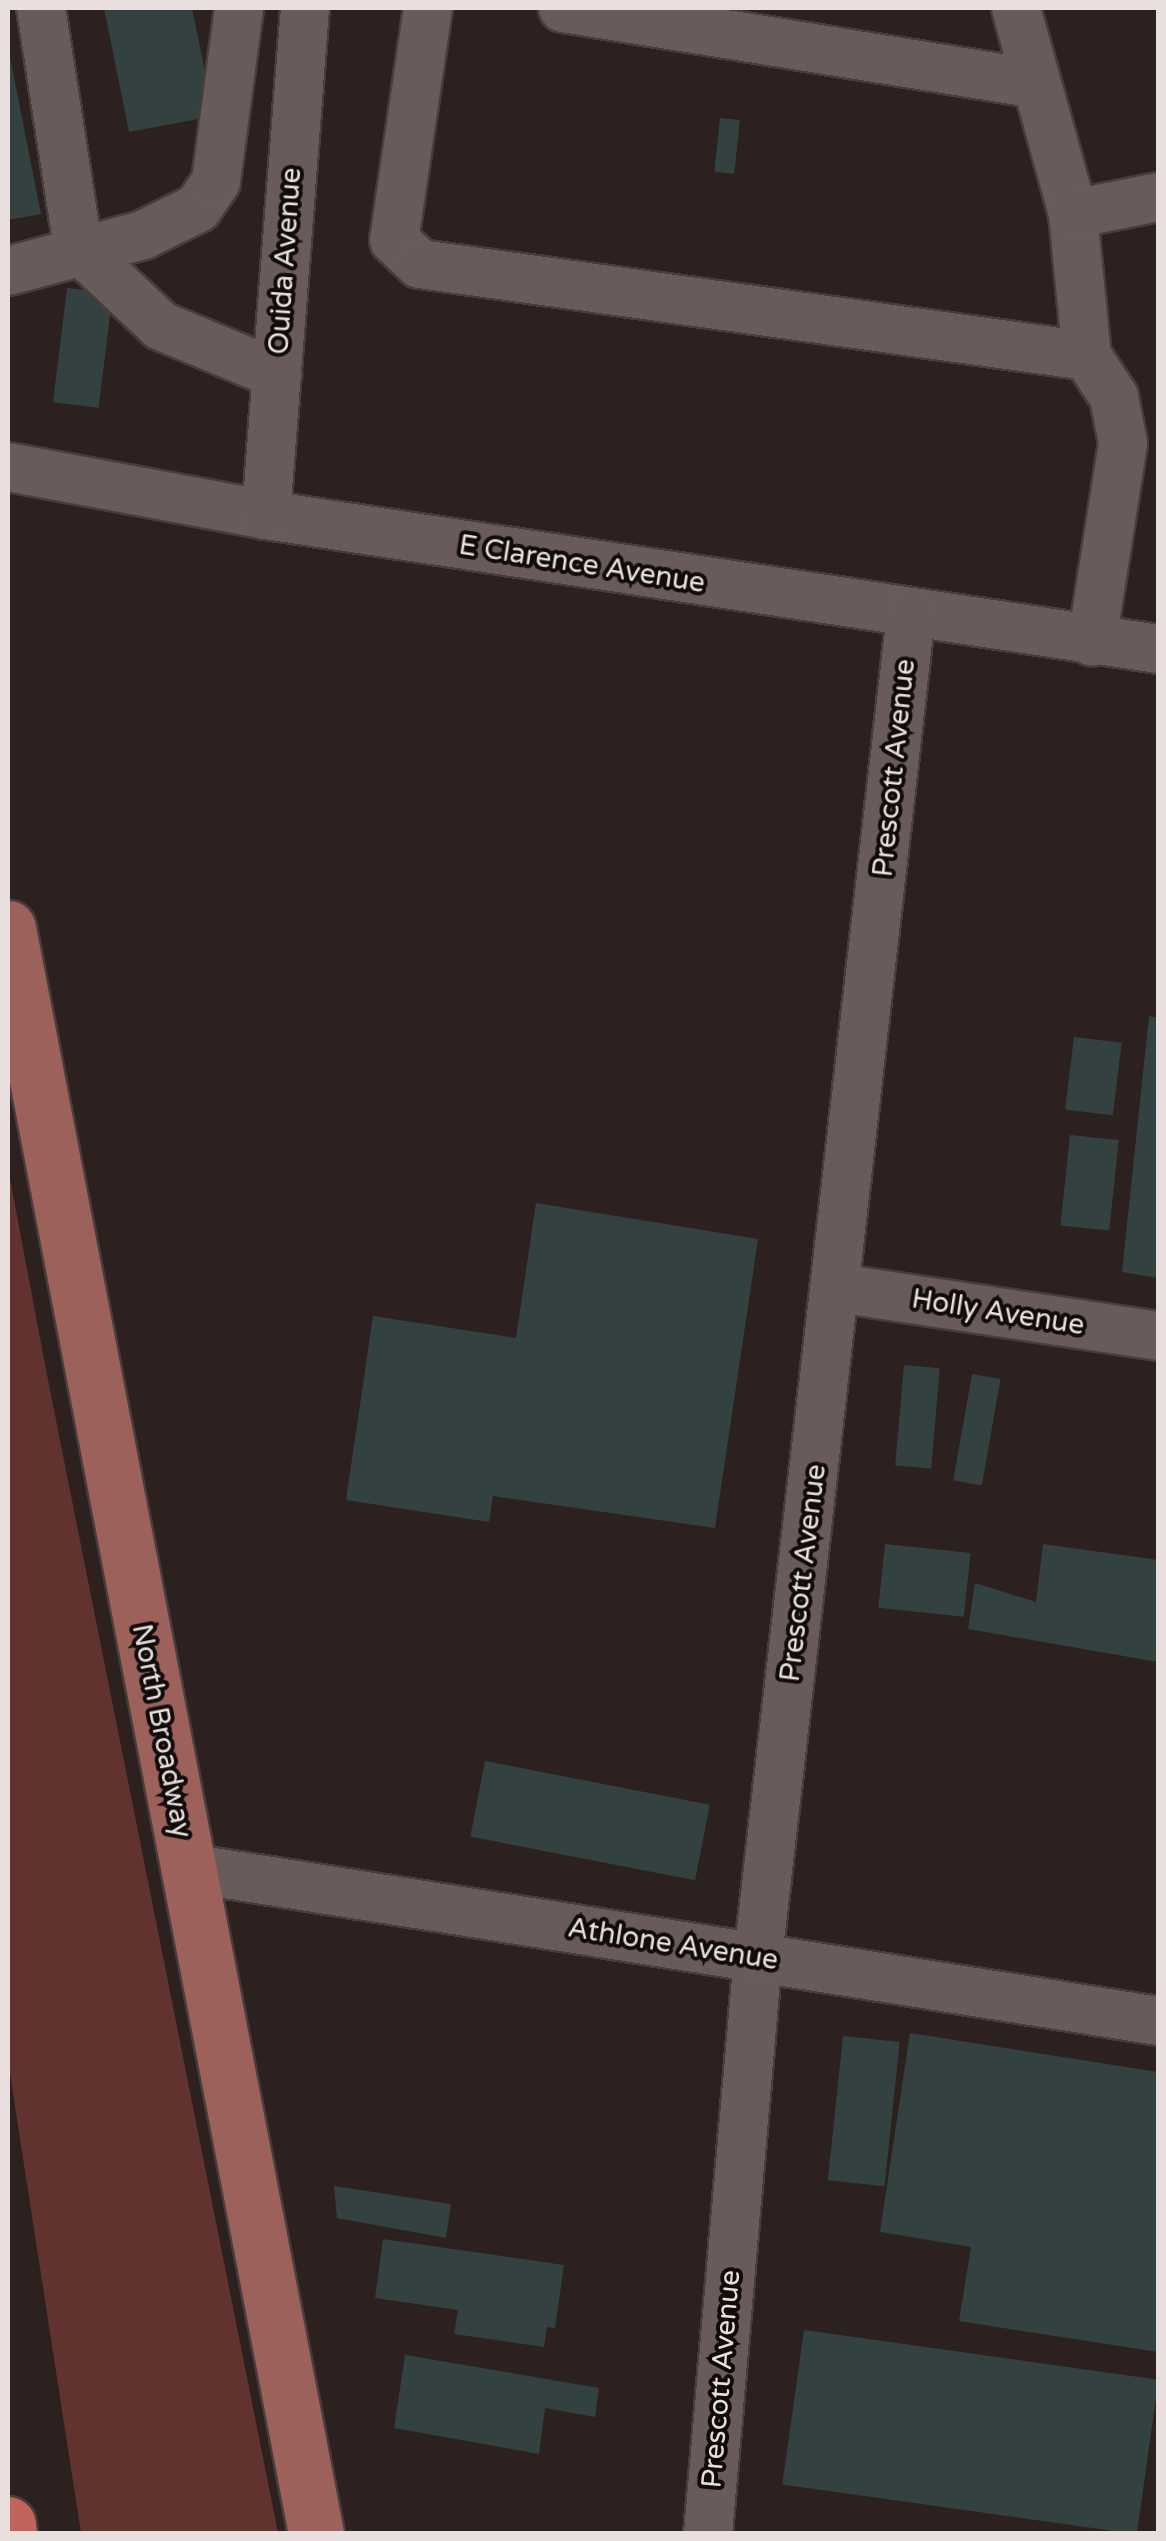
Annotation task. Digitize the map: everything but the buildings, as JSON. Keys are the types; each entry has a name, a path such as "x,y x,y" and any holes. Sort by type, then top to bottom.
{"highway":[{"path":"8,2524 9,2534"}],"main road":[{"name":"North Broadway","path":"8,928 316,2534"}],"street":[{"path":"41,8 78,248 162,326 277,374"},
{"path":"8,271 78,248 142,235 198,208 216,181 240,8"},
{"name":"Ouida Avenue","path":"266,515 305,8"},
{"path":"428,8 394,240 420,264 1088,356"},
{"path":"563,8 1036,84"},
{"path":"1016,8 1073,214 1088,356 1114,398 1123,442 1092,642"},
{"path":"1073,214 1158,197"},
{"name":"E Clarence Avenue","path":"8,466 266,515 1158,649"},
{"name":"Prescott Avenue","path":"708,2534 758,1957 911,614"},
{"name":"Holly Avenue","path":"836,1288 1158,1336"},
{"name":"Athlone Avenue","path":"188,1868 1158,2020"}],"shaded area":[{"path":"8,1168 278,2533 81,2533 8,2061"}]}
